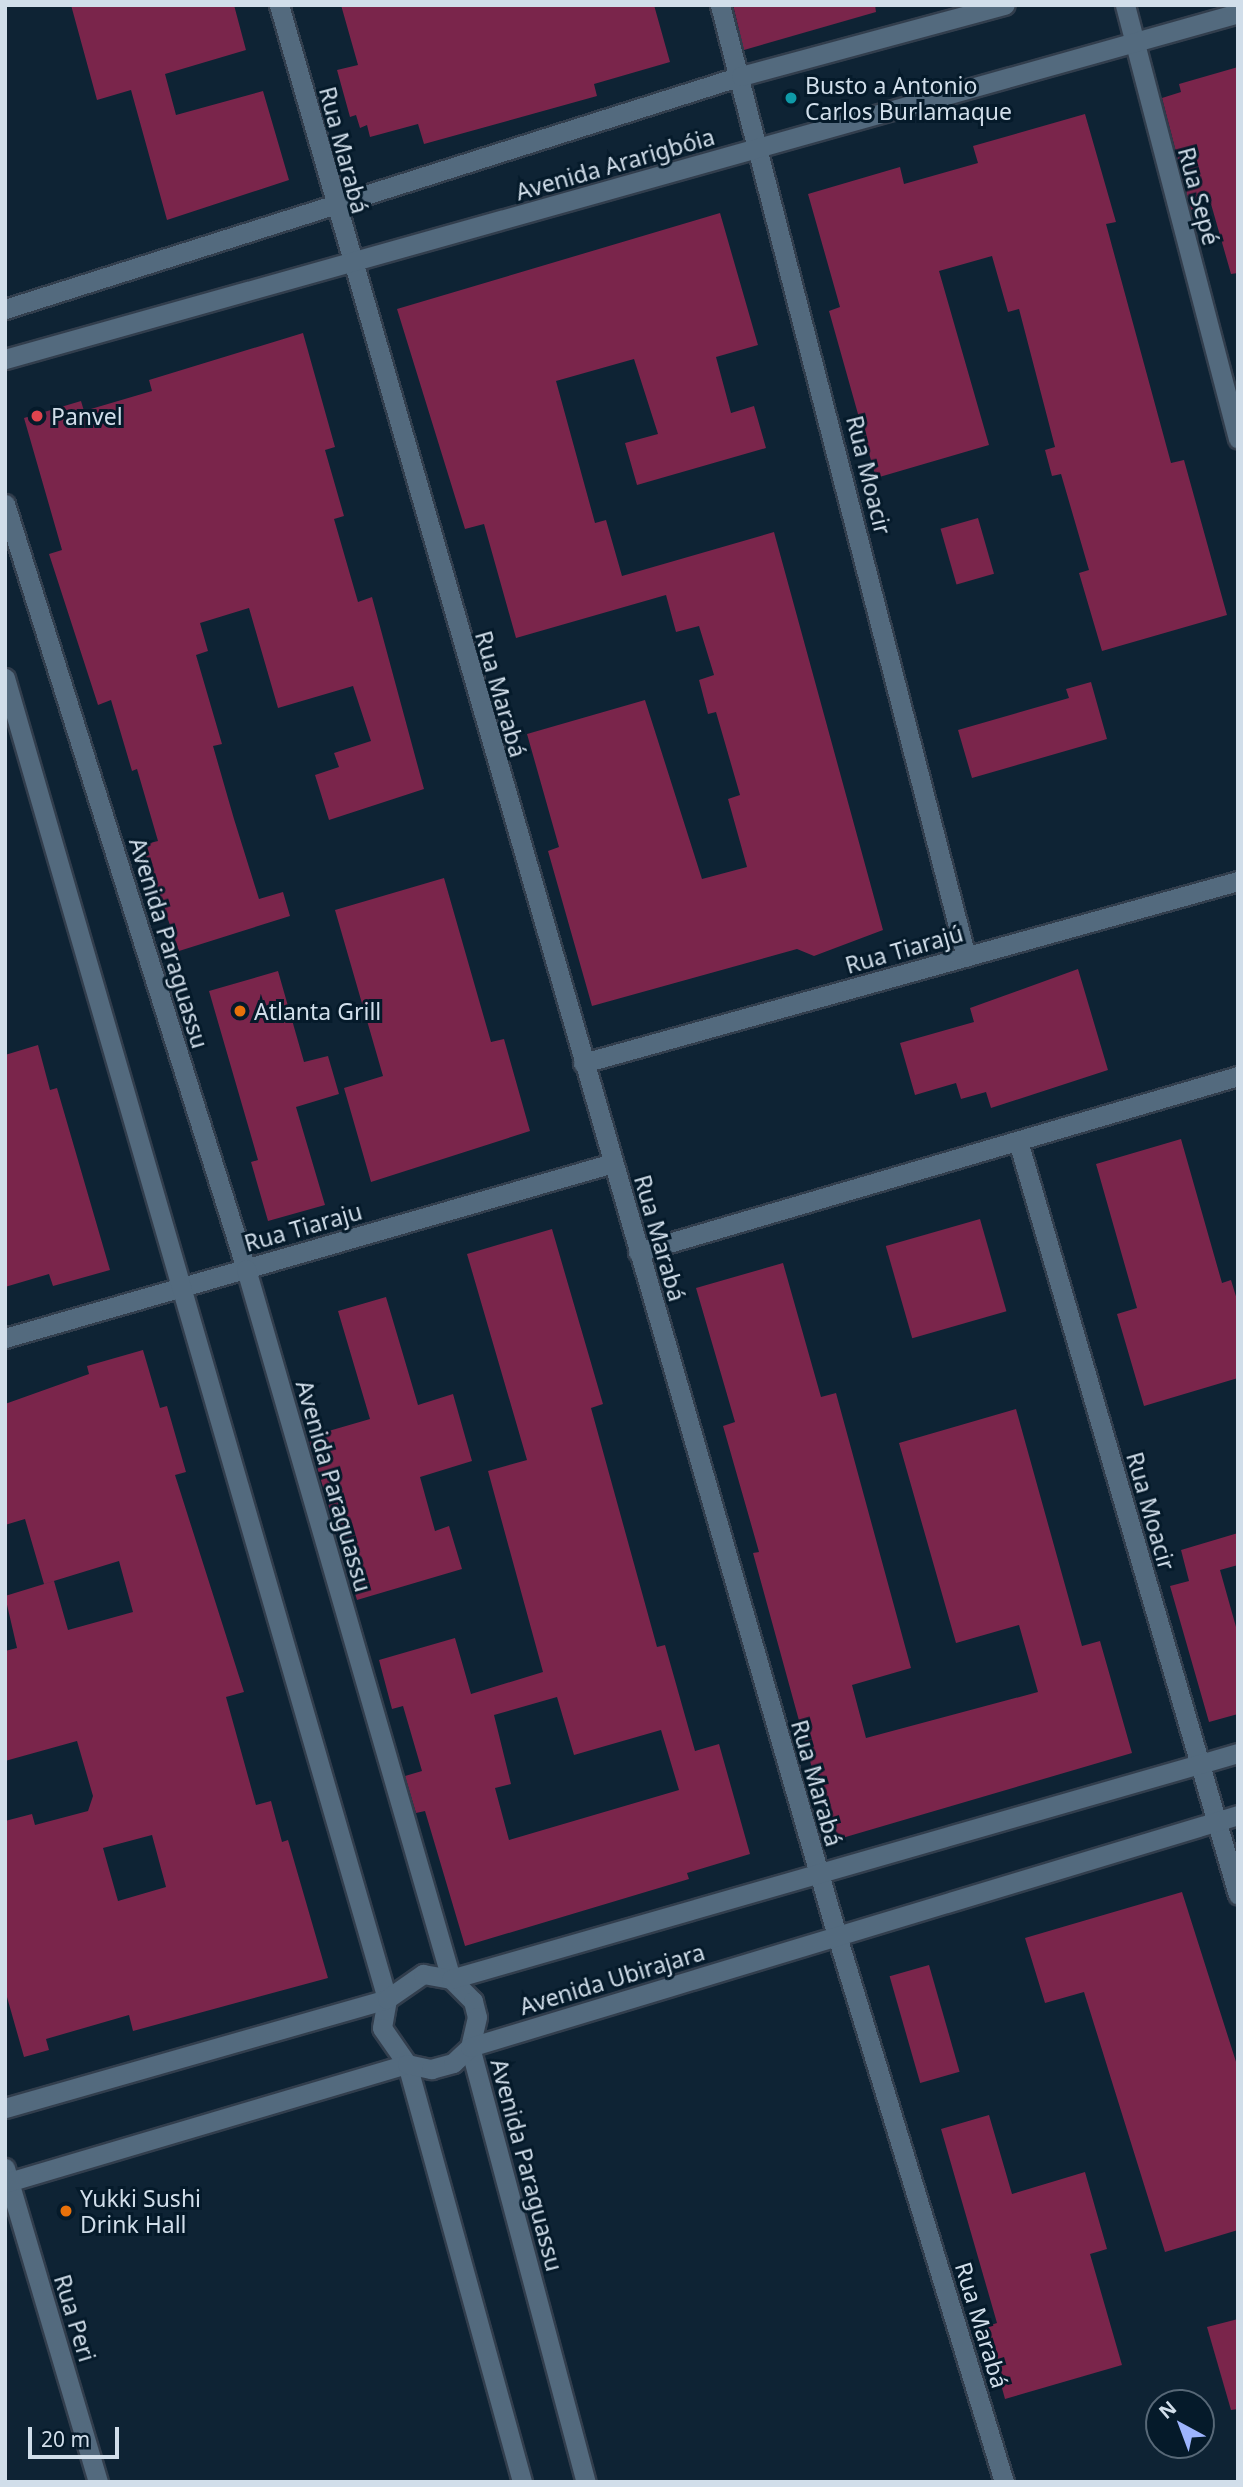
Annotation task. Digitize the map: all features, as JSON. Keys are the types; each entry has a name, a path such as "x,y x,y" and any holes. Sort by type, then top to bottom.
{"street":[{"name":"Rua Marabá","path":"279,5 332,202 818,1874 1004,2482"},
{"name":"Rua Moacir","path":"720,5 760,147 966,957"},
{"name":"Avenida Ararigbóia","path":"5,309 332,202 741,76 1005,5"},
{"name":"Rua Sepé","path":"1125,5 1238,439"},
{"name":"Avenida Ararigbóia","path":"5,359 351,267 760,147 1238,13"},
{"name":"Avenida Paraguassu","path":"5,504 246,1269 452,1979 475,2009 470,2047 586,2482"},
{"path":"5,678 387,1999 382,2028 407,2064 522,2482"},
{"name":"Rua Tiarajú","path":"583,1063 1238,881"},
{"path":"638,1252 1238,1076"},
{"name":"Rua Moacir","path":"1018,1141 1238,1895"},
{"name":"Rua Tiaraju","path":"5,1338 613,1163"},
{"name":"Avenida Ubirajara","path":"5,2108 387,1999 409,1978 452,1979 1238,1754"},
{"name":"Avenida Ubirajara","path":"7,2178 407,2064 430,2069 453,2063 470,2047 1238,1815"},
{"name":"Rua Peri","path":"7,2178 98,2482"}],"building":[{"path":"71,5 234,5 246,50 165,74 176,115 263,91 289,180 167,220 131,90 97,100"},
{"path":"341,5 654,5 670,62 594,84 597,96 424,144 418,124 370,137 367,125 360,128 356,115 350,117 337,70 358,65"},
{"path":"733,5 875,5 876,12 744,50"},
{"path":"1238,67 1238,273 1231,274 1211,204 1191,210 1162,98 1181,92 1179,84"},
{"path":"1085,114 1116,222 1106,224 1171,463 1184,460 1227,615 1102,651 1079,573 1089,570 1061,474 1052,476 1045,450 1055,447 1019,309 1008,312 992,256 939,271 989,445 876,478 829,311 840,307 808,194 900,167 904,184 978,163 973,146"},
{"path":"720,213 758,345 716,357 731,413 754,406 766,448 637,485 625,443 658,434 634,359 556,381 595,523 606,520 622,576 774,532 883,930 814,956 797,949 592,1006 548,851 559,847 527,734 645,700 702,879 747,867 728,799 740,795 716,712 708,714 699,680 714,675 699,626 676,632 666,595 516,638 484,524 465,529 397,309"},
{"path":"303,333 335,447 325,450 344,516 334,519 358,602 372,597 424,789 329,820 315,775 339,767 334,753 371,741 353,686 278,708 249,608 200,623 208,651 196,655 222,744 213,746 234,819 259,899 283,892 290,916 179,951 142,845 158,841 137,769 132,771 111,700 98,705 49,554 62,550 24,418 81,401 84,411 152,391 149,380"},
{"path":"978,518 994,574 956,585 941,529"},
{"path":"1091,682 1107,739 972,778 958,730 1069,698 1066,689"},
{"path":"444,878 491,1042 504,1039 530,1131 371,1182 344,1088 383,1076 335,910"},
{"path":"1078,969 1108,1070 991,1108 986,1092 961,1099 956,1083 915,1095 900,1043 974,1022 970,1008"},
{"path":"278,971 304,1062 328,1056 339,1094 296,1107 325,1205 268,1221 251,1162 258,1160 209,991"},
{"path":"38,1045 50,1090 57,1088 110,1270 53,1286 49,1274 5,1287 5,1055"},
{"path":"1181,1139 1222,1283 1231,1280 1238,1303 1238,1378 1144,1406 1117,1314 1137,1308 1096,1164"},
{"path":"980,1219 1006,1311 912,1338 886,1246"},
{"path":"552,1229 603,1404 591,1408 657,1647 665,1645 695,1751 719,1744 750,1854 687,1873 689,1879 465,1946 425,1811 416,1813 405,1776 422,1771 403,1706 392,1709 379,1660 455,1638 471,1694 543,1672 488,1471 527,1460 467,1254","holes":["557,1697 574,1755 661,1730 679,1790 509,1840 495,1788 511,1784 494,1715"]},
{"path":"783,1263 821,1397 836,1393 911,1668 852,1685 866,1738 1038,1692 1019,1625 956,1643 899,1443 1016,1409 1082,1646 1100,1641 1132,1753 832,1841 753,1553 759,1552 723,1426 735,1422 696,1288"},
{"path":"386,1297 418,1405 453,1394 472,1461 420,1477 435,1531 449,1526 462,1569 357,1600 308,1437 370,1419 338,1311"},
{"path":"143,1350 160,1408 167,1406 186,1472 175,1475 244,1692 226,1697 256,1805 271,1801 282,1842 288,1840 328,1978 133,2031 129,2015 46,2039 49,2050 24,2057 5,1990 5,1821 32,1814 35,1825 88,1811 93,1796 77,1741 5,1761 5,1651 17,1648 5,1596 54,1581 68,1630 133,1612 119,1561 44,1584 25,1519 5,1525 5,1404 89,1374 87,1366","holes":["152,1835 166,1887 118,1901 103,1848"]},
{"path":"1238,1533 1238,1565 1220,1570 1238,1634 1238,1714 1209,1722 1170,1586 1189,1581 1181,1550"},
{"path":"1182,1892 1238,2068 1238,2230 1165,2252 1084,1992 1045,2003 1025,1938"},
{"path":"929,1965 960,2072 920,2083 890,1976"},
{"path":"989,2115 1012,2194 1085,2172 1107,2249 1090,2254 1122,2365 1005,2399 985,2327 997,2323 941,2129"},
{"path":"1238,2319 1238,2409 1231,2410 1207,2327"}],"place":[{"name":"Busto a Antonio Carlos Burlamaque","path":"791,98"},
{"name":"Panvel","path":"37,416"},
{"name":"Atlanta Grill","path":"240,1011"},
{"name":"Yukki Sushi Drink Hall","path":"66,2211"}]}
